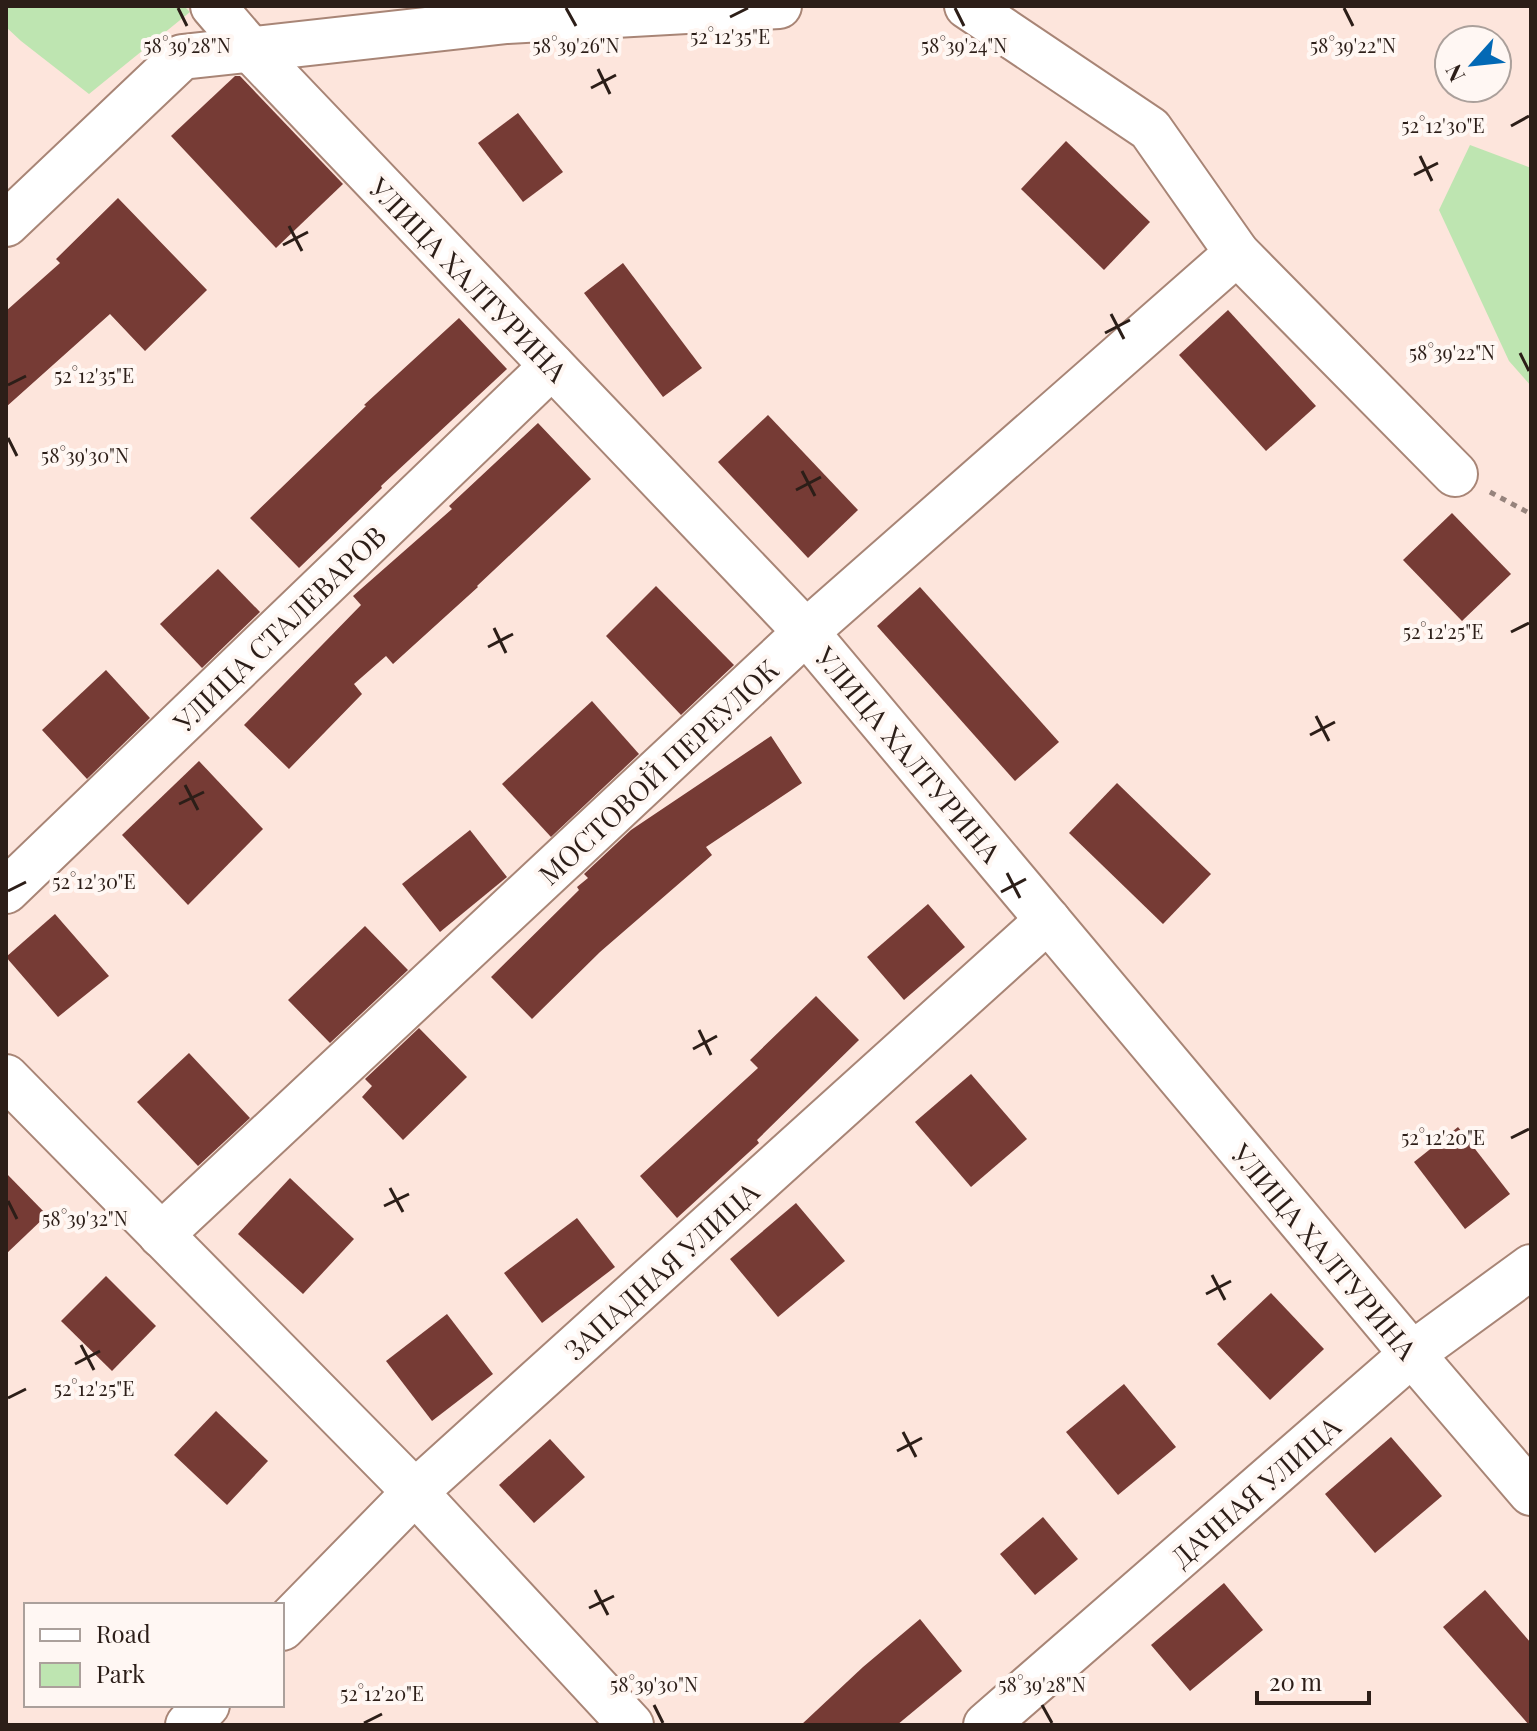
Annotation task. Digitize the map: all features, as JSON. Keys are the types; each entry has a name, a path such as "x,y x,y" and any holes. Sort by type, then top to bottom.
{"street":[{"name":"УЛИЦА ХАЛТУРИНА","path":"213,6 250,49 806,632 1531,1493"},
{"path":"6,224 182,57 507,21 779,6"},
{"path":"967,6 1150,129 1237,253 1455,474"},
{"name":"МОСТОВОЙ ПЕРЕУЛОК","path":"161,1235 806,632 1237,253"},
{"name":"УЛИЦА СТАЛЕВАРОВ","path":"6,891 552,366"},
{"name":"ЗАПАДНАЯ УЛИЦА","path":"284,1626 415,1492 1048,920"},
{"path":"6,1077 415,1492 631,1725"},
{"name":"ДАЧНАЯ УЛИЦА","path":"986,1725 1412,1354 1531,1267"},
{"path":"188,1725 205,1707"}],"green space":[{"path":"6,6 184,6 190,12 89,94 6,27"},
{"path":"1470,145 1531,168 1531,386 1509,361 1439,210"}],"building":[{"path":"235,76 240,76 343,184 276,248 171,136"},
{"path":"518,113 563,172 523,202 478,143"},
{"path":"1066,141 1150,222 1104,270 1021,189"},
{"path":"118,198 207,290 145,351 110,314 6,407 6,311 60,263 56,259"},
{"path":"623,263 702,368 663,397 584,293"},
{"path":"1228,310 1316,406 1266,451 1179,355"},
{"path":"459,318 507,369 381,486 299,568 250,518 364,405"},
{"path":"768,415 858,510 808,558 718,462"},
{"path":"538,423 591,479 393,664 386,656 354,684 362,694 289,769 244,725 361,605 353,596 452,509 449,506"},
{"path":"1452,513 1511,574 1462,621 1403,560"},
{"path":"218,569 260,612 202,668 160,624"},
{"path":"656,586 734,665 681,715 606,636"},
{"path":"920,587 1059,742 1015,781 877,626"},
{"path":"106,670 150,718 87,779 42,730"},
{"path":"592,701 639,754 551,837 502,784"},
{"path":"771,736 802,783 706,847 712,855 600,952 532,1019 491,977 579,890 577,887 588,878 584,874 631,830"},
{"path":"199,761 263,829 188,905 122,835"},
{"path":"1117,783 1211,874 1163,924 1069,833"},
{"path":"470,830 507,877 440,932 402,884"},
{"path":"928,904 965,947 904,1000 867,957"},
{"path":"55,914 109,976 58,1017 6,957"},
{"path":"365,926 408,970 330,1043 288,1000"},
{"path":"816,996 859,1040 757,1140 759,1143 677,1218 640,1176 758,1068 750,1060"},
{"path":"419,1028 467,1077 403,1140 362,1097 372,1086 365,1079"},
{"path":"189,1053 250,1118 198,1166 137,1102"},
{"path":"971,1074 1027,1139 971,1187 915,1122"},
{"path":"1458,1127 1510,1194 1465,1229 1414,1162"},
{"path":"6,1173 47,1215 6,1254"},
{"path":"290,1178 354,1239 303,1294 238,1234"},
{"path":"796,1203 845,1261 778,1317 730,1259"},
{"path":"577,1218 615,1267 542,1323 504,1273"},
{"path":"106,1276 156,1326 112,1371 61,1321"},
{"path":"1271,1293 1324,1349 1270,1400 1217,1344"},
{"path":"447,1314 493,1374 432,1421 386,1361"},
{"path":"1124,1384 1176,1447 1118,1495 1066,1432"},
{"path":"216,1411 268,1461 227,1505 174,1455"},
{"path":"1391,1437 1442,1496 1375,1553 1325,1494"},
{"path":"550,1439 585,1477 534,1523 499,1485"},
{"path":"1043,1517 1078,1559 1035,1595 1000,1554"},
{"path":"1224,1583 1263,1630 1190,1691 1151,1645"},
{"path":"1485,1590 1531,1643 1531,1725 1443,1627"},
{"path":"920,1619 962,1671 897,1725 801,1725 863,1667"}]}
